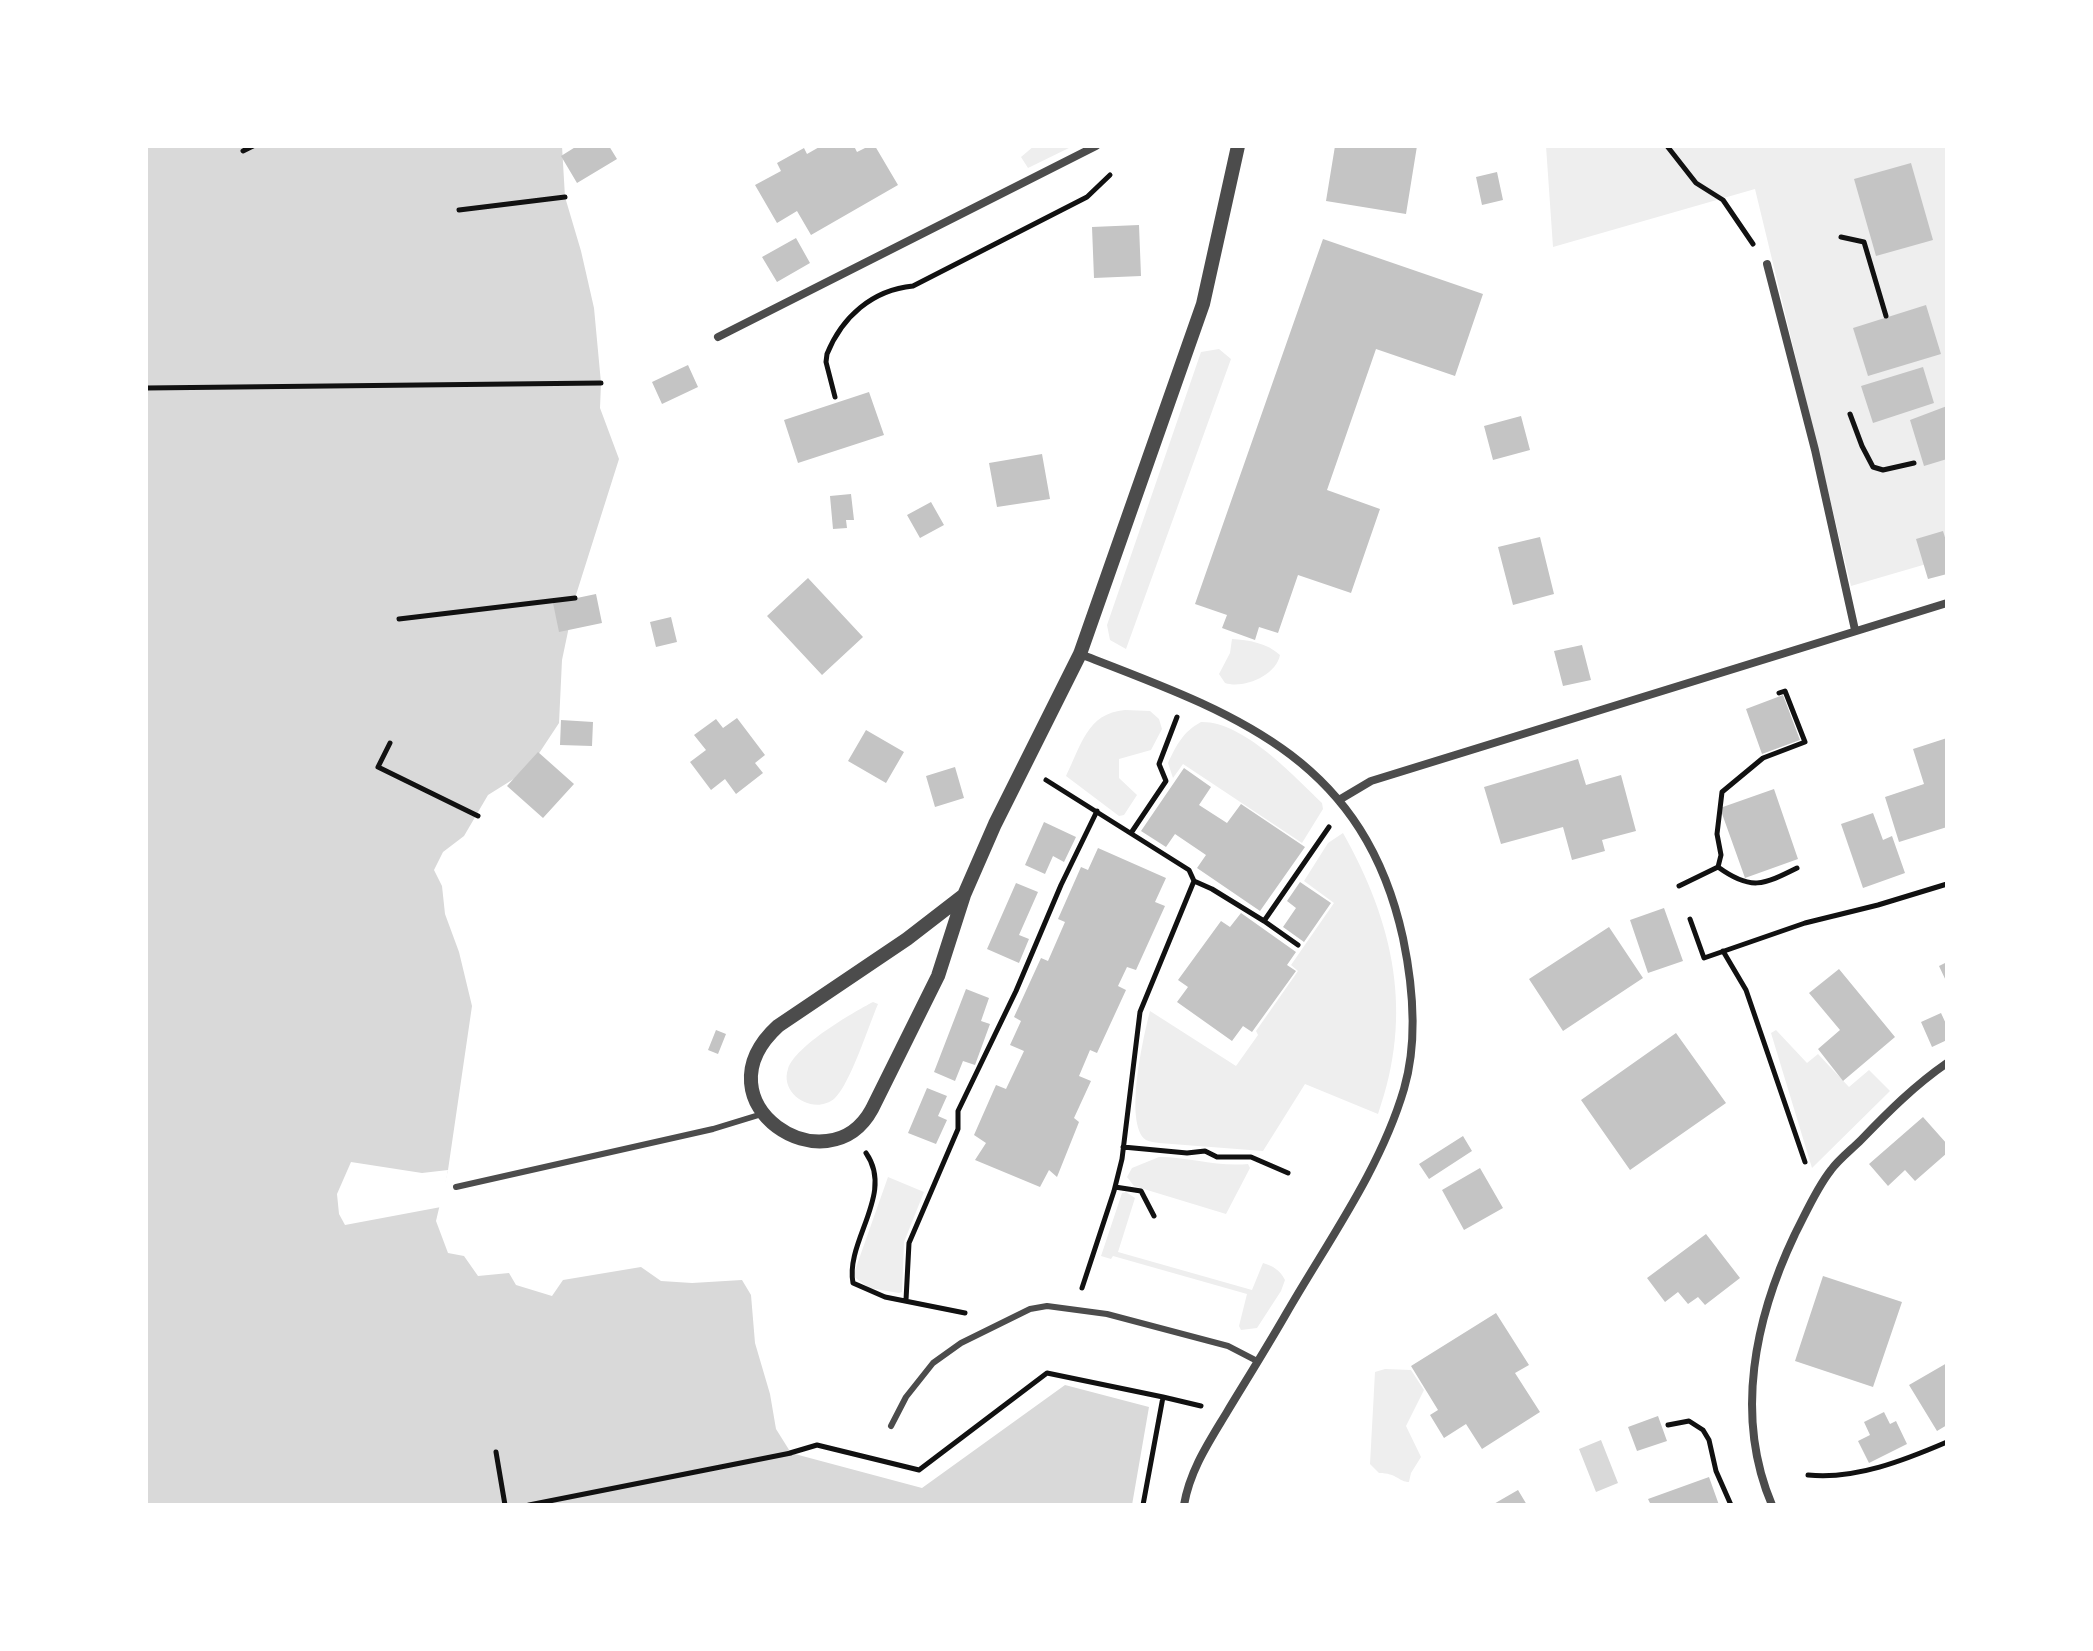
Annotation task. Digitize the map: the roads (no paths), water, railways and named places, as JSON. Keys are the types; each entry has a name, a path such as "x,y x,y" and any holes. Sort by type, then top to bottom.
{"street":[{"path":"718,337 1096,146"},
{"path":"964,895 907,939 778,1026 764,1039 756,1054 751,1085 762,1114 783,1132 822,1140 852,1132 867,1117 938,976 964,895 1080,654 1203,304 1238,146"},
{"path":"1767,264 1815,450 1855,630"},
{"path":"1341,802 1371,781 1947,603"},
{"path":"1080,654 1223,712 1305,763 1360,827 1375,857 1399,922 1410,981 1410,1056 1404,1087 1378,1155 1207,1442 1184,1505"},
{"path":"1772,1505 1759,1466 1752,1392 1757,1340 1775,1280 1831,1170 1893,1107 1947,1063"}],"lane":[{"path":"456,1187 713,1129 762,1114"},
{"path":"891,1426 906,1397 933,1363 961,1343 1030,1309 1047,1306 1074,1308 1228,1346 1257,1361"}]}
